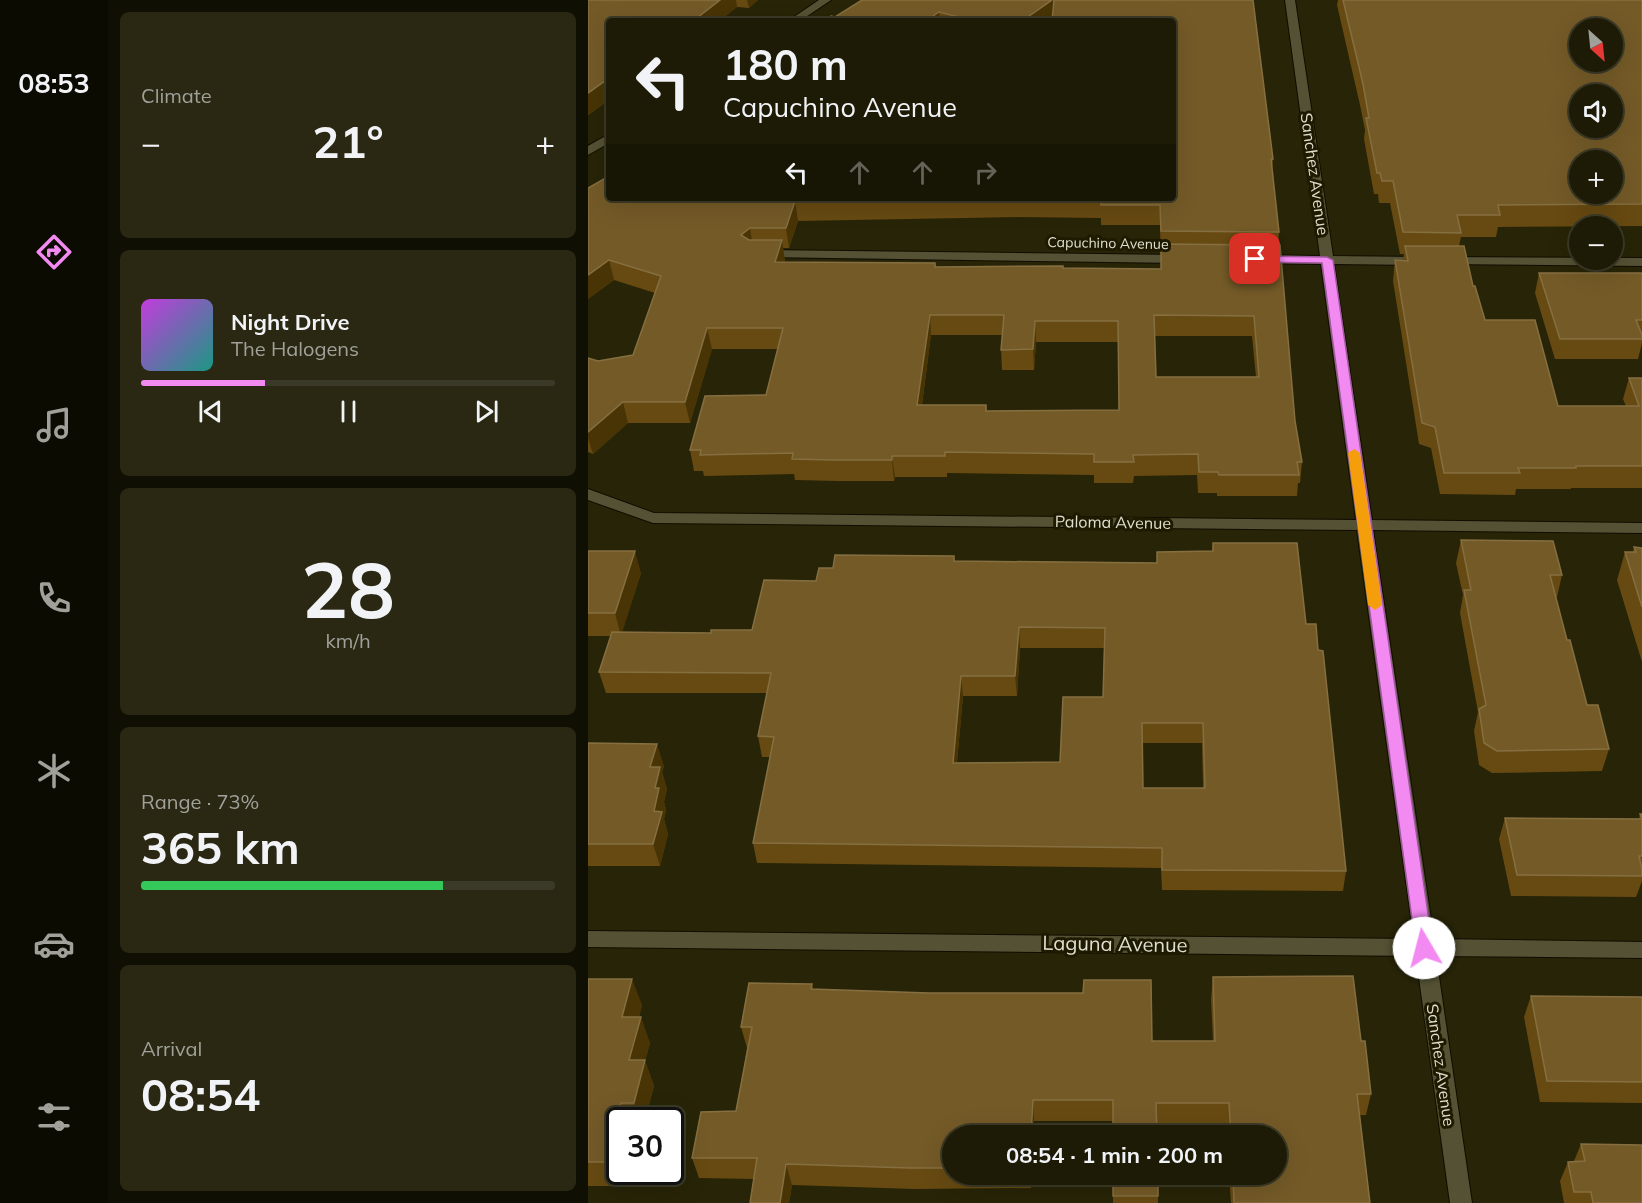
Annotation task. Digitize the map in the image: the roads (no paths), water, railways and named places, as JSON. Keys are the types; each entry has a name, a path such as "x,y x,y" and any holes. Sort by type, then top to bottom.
{"street":[{"path":"798,18 826,0"},
{"name":"Sanchez Avenue","path":"1290,0 1461,1203"},
{"path":"588,151 606,140"},
{"name":"Capuchino Avenue","path":"753,254 1195,259"},
{"path":"1243,259 1642,262"},
{"name":"Paloma Avenue","path":"588,494 653,518 1642,528"},
{"name":"Laguna Avenue","path":"588,939 1642,950"}]}
